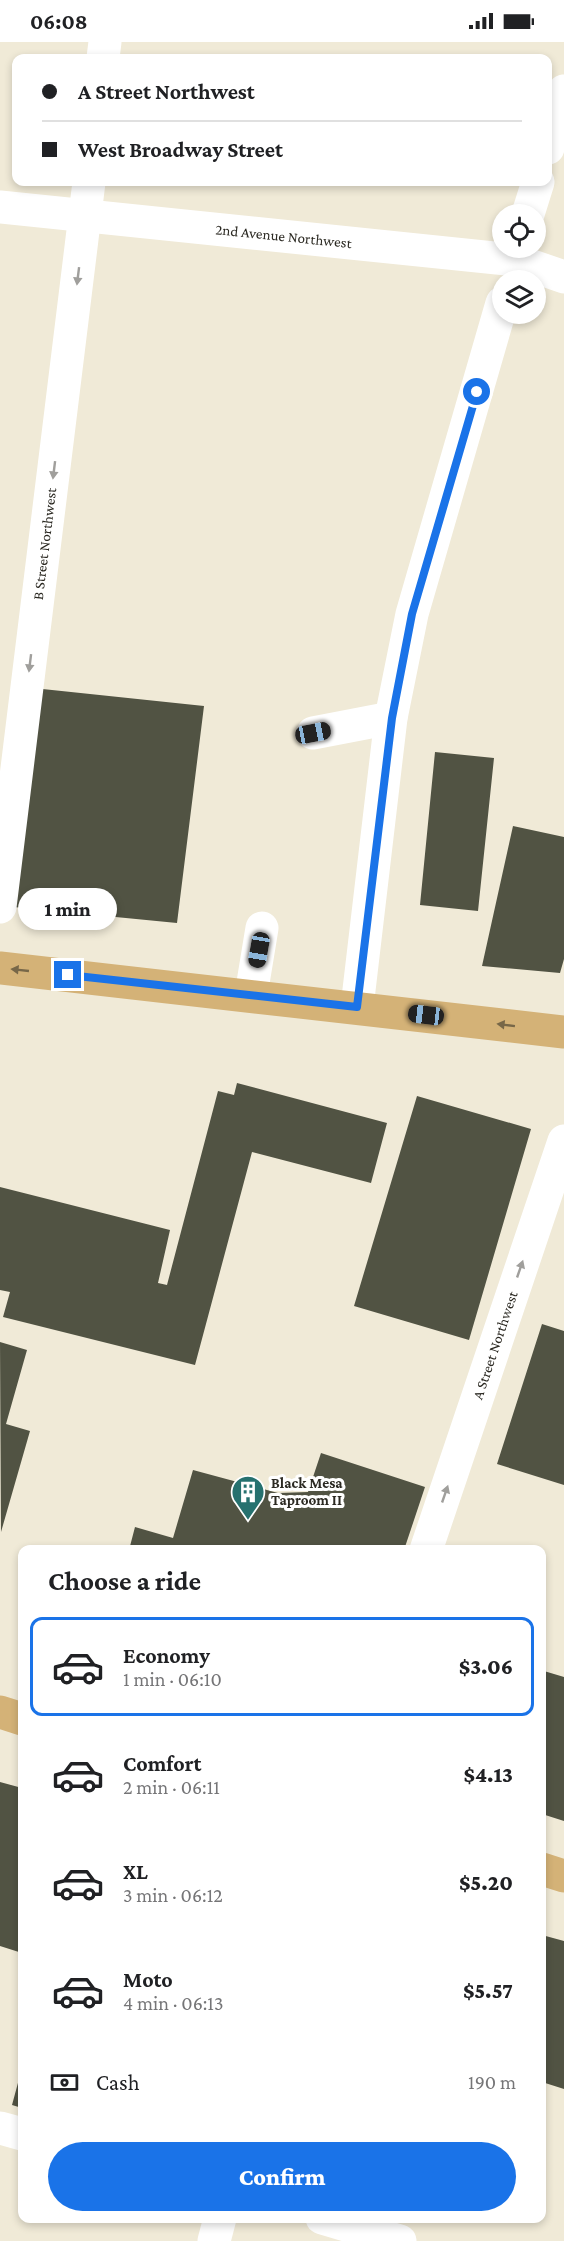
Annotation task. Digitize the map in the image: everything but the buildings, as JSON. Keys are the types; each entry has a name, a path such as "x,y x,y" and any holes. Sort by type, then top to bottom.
{"main road":[{"path":"0,968 564,1032"},
{"path":"0,1712 18,1718"},
{"path":"546,1870 564,1876"}],"street":[{"path":"552,134 564,91"},
{"name":"B Street Northwest","path":"0,907 89,186"},
{"path":"531,204 537,186"},
{"name":"2nd Avenue Northwest","path":"0,207 514,263 564,277"},
{"path":"357,1007 392,718 412,614 496,324"},
{"path":"313,733 392,718"},
{"path":"251,995 262,928"},
{"name":"A Street Northwest","path":"428,1545 564,1141"},
{"path":"0,2128 18,2133"},
{"path":"214,2241 219,2223"},
{"path":"339,2223 400,2241"}],"place":[{"name":"Black Mesa Taproom II","path":"248,1521"}],"route":[{"path":"68,975 357,1007 392,718 412,614 477,392"}]}
